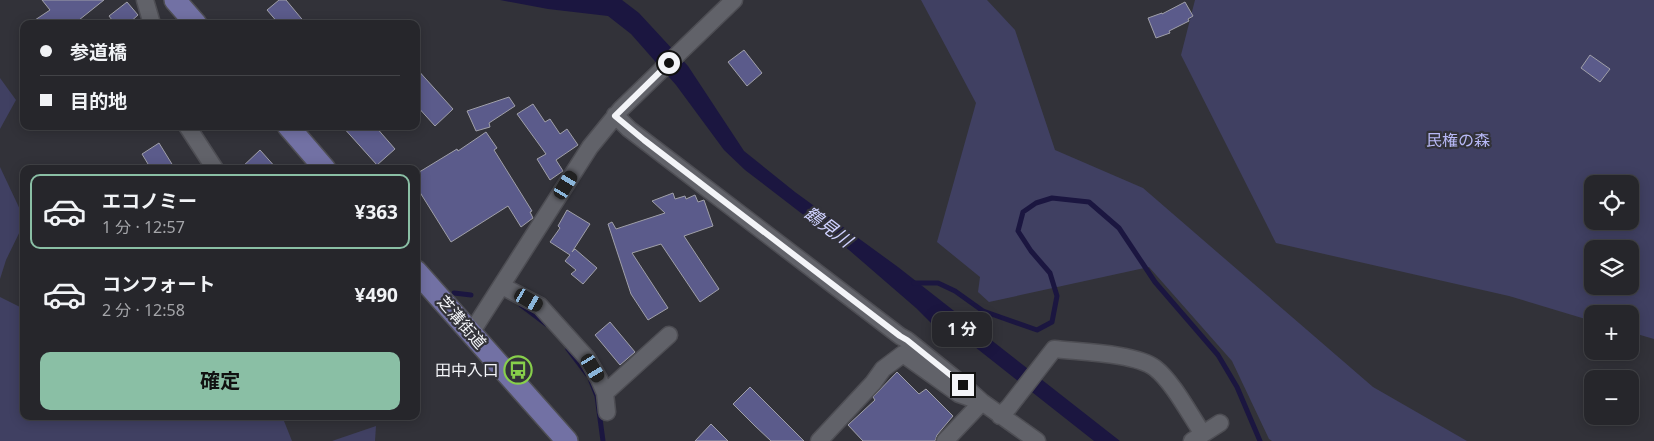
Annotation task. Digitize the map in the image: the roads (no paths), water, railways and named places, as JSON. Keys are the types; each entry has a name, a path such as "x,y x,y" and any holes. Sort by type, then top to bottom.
{"main road":[{"path":"175,0 192,20"},
{"path":"291,130 322,165"},
{"name":"芝溝街道","path":"420,280 471,333 567,441"}],"street":[{"path":"145,0 151,20"},
{"path":"471,333 590,146 618,112 734,0"},
{"path":"618,112 637,135 907,340 982,402"},
{"path":"190,130 212,165"},
{"path":"502,286 540,306 587,358 605,393 607,412"},
{"path":"605,393 669,335"},
{"path":"1004,412 1054,349 1134,358 1152,358 1155,368 1167,381 1198,437 1220,423"},
{"path":"819,441 873,383 883,369 902,354 959,394 1004,412 1036,441"},
{"path":"945,441 982,402"}],"water":[{"name":"鶴見川","path":"500,0 622,0 639,13 688,66 744,151 795,192 898,267 1120,441 1094,441 975,347 936,328 916,308 849,250 745,170 724,150 676,85 631,34 608,16 548,9"}],"waterway":[{"path":"914,283 938,283 955,291 983,311 1037,330 1052,322 1057,296 1050,273 1031,251 1018,231 1023,212 1036,203 1052,198 1089,202 1119,228 1155,282 1218,355 1237,387 1260,441"},
{"path":"454,293 471,295"},
{"path":"521,305 546,324"},
{"path":"568,349 587,374"},
{"path":"591,381 597,396 603,441"}],"place":[{"name":"田中入口","path":"518,370"}],"park label":[{"name":"民権の森","path":"1458,140"}]}
